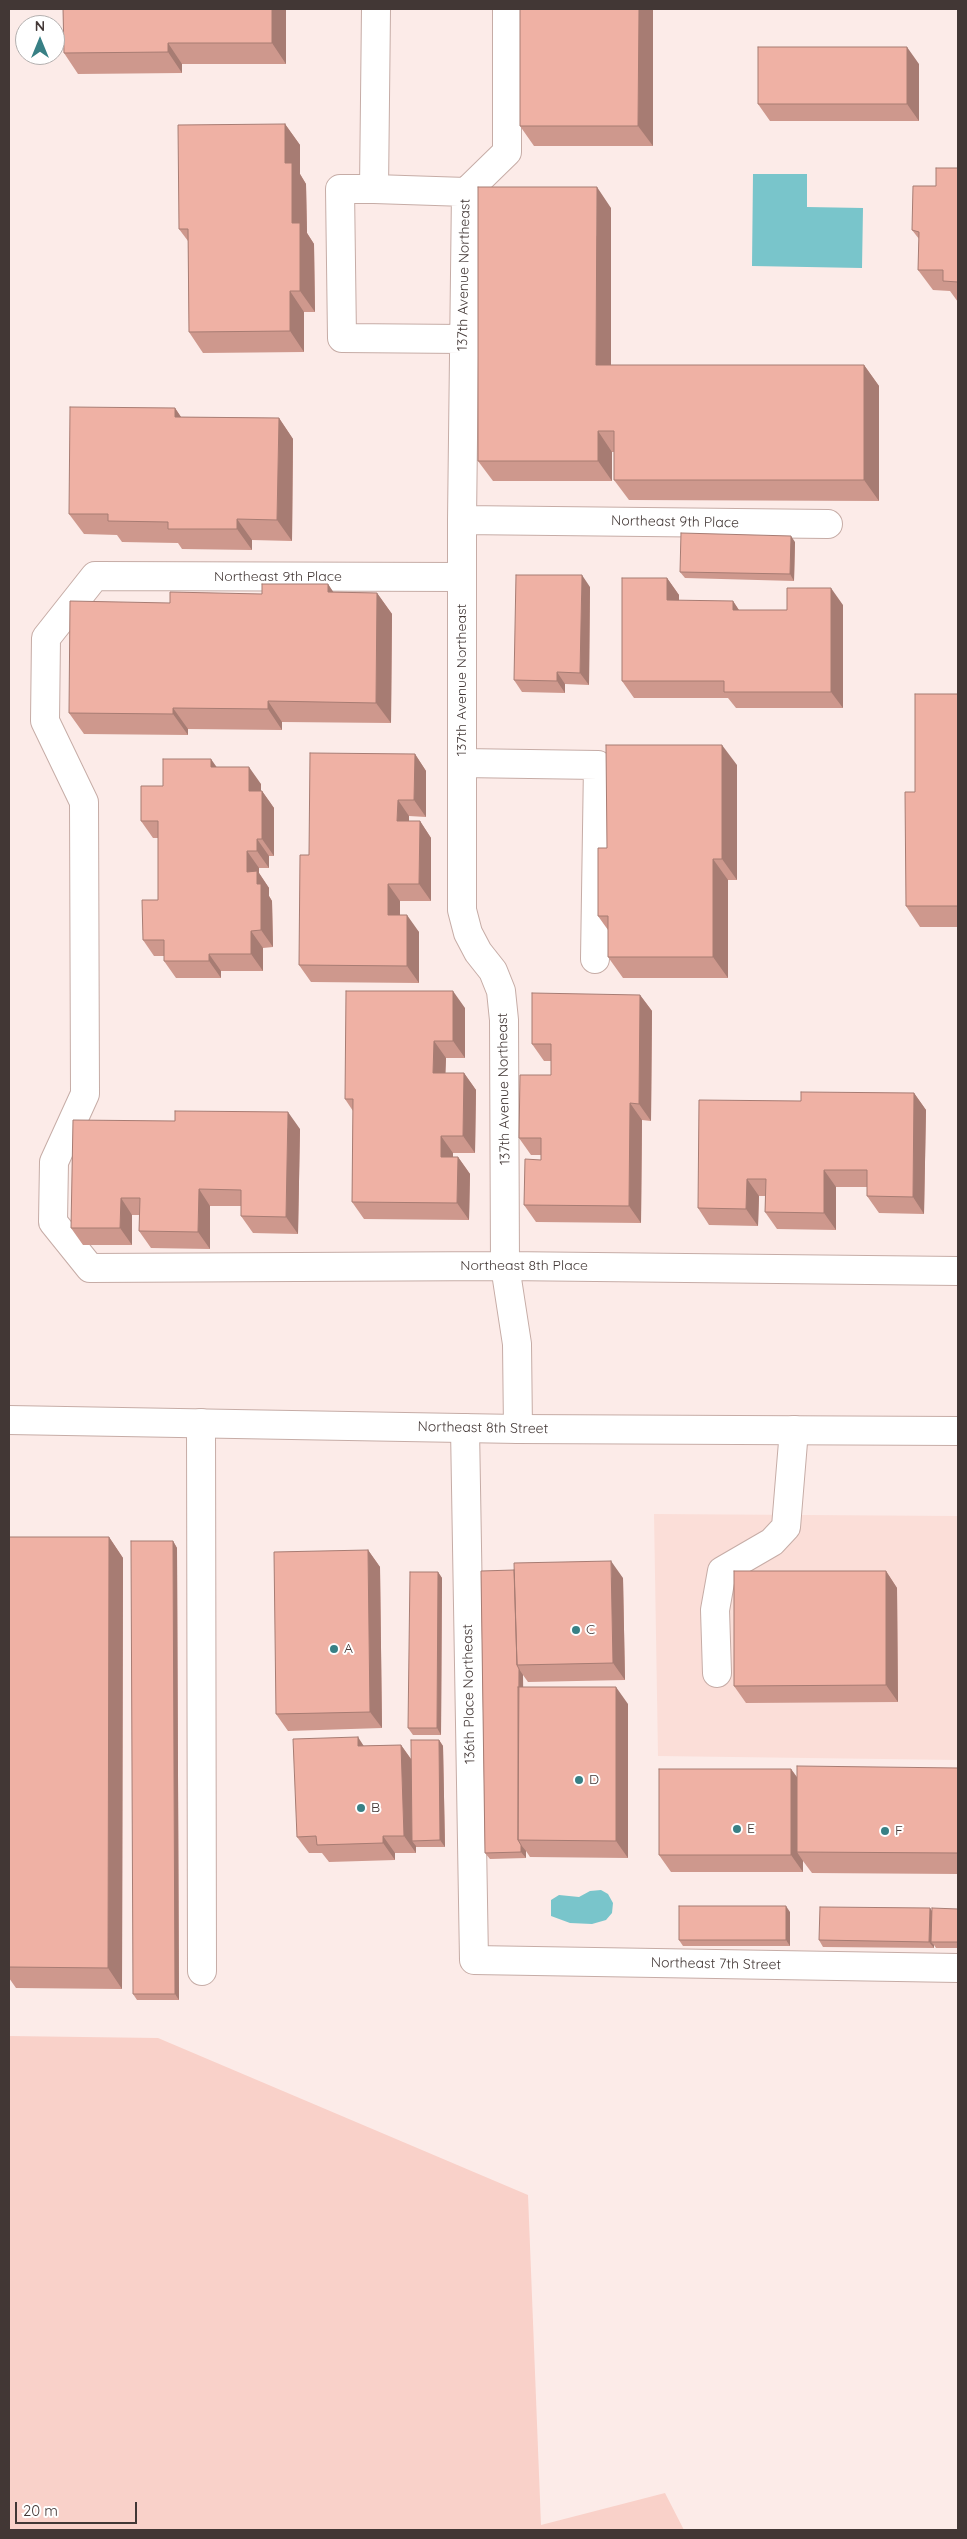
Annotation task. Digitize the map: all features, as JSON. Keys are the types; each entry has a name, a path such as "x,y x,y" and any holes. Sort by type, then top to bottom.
{"main road":[{"path":"374,189 376,9"},
{"path":"466,192 507,152 507,9"},
{"name":"137th Avenue Northeast","path":"464,339 342,338 340,189 466,192 462,520 462,910 468,933 478,952 494,971 501,991 504,1020 505,1266 517,1344 518,1429"},
{"name":"Northeast 9th Place","path":"462,520 828,524"},
{"name":"Northeast 9th Place","path":"90,1268 53,1222 54,1162 85,1094 84,802 46,721 46,638 95,576 462,577"},
{"path":"462,763 598,766 596,959"},
{"name":"Northeast 8th Place","path":"90,1268 505,1266 958,1271"},
{"name":"Northeast 8th Street","path":"9,1420 518,1429 958,1431"},
{"path":"201,1423 202,1971"},
{"name":"136th Place Northeast","path":"466,1428 474,1960"},
{"path":"717,1673 715,1610 722,1572 772,1542 786,1527 794,1430"},
{"name":"Northeast 7th Street","path":"474,1960 958,1968"}],"shaded area":[{"path":"654,1514 958,1516 958,1760 658,1756"},
{"path":"9,2036 158,2038 528,2195 541,2525 665,2493 684,2530 9,2530"}],"water":[{"path":"753,174 807,174 807,207 863,208 862,268 752,266"},
{"path":"601,1890 608,1894 613,1903 612,1913 606,1920 592,1924 570,1923 551,1916 551,1900 559,1895 579,1897 590,1891"}],"building":[{"path":"63,9 272,9 272,43 168,43 168,52 65,53 65,15 63,15"},
{"path":"520,9 639,9 638,126 520,126"},
{"path":"758,47 907,47 907,104 758,104"},
{"path":"285,124 285,163 292,163 292,223 300,223 300,291 290,291 290,331 189,332 188,229 179,229 178,125"},
{"path":"936,168 958,168 958,282 943,281 943,270 918,270 919,232 912,230 913,186 936,186"},
{"path":"478,187 597,187 596,365 864,365 864,480 614,480 614,431 598,431 598,461 478,461"},
{"path":"70,407 175,408 175,417 279,418 277,520 237,519 237,529 168,529 168,522 108,521 108,514 69,514"},
{"path":"681,533 791,536 790,574 680,572"},
{"path":"516,575 582,575 580,673 557,672 557,681 514,680"},
{"path":"622,578 667,578 667,600 733,601 733,610 787,610 787,588 831,588 831,692 724,692 724,681 622,681"},
{"path":"262,584 328,584 328,592 377,593 376,703 268,701 268,709 173,708 173,714 69,713 70,601 170,603 170,592 262,594"},
{"path":"915,694 958,694 958,906 906,906 905,792 915,792"},
{"path":"606,745 722,745 722,859 713,859 713,957 608,957 608,916 598,916 598,848 607,848"},
{"path":"310,753 415,754 414,800 398,800 397,821 420,821 419,884 388,884 388,915 407,915 407,966 299,965 300,855 309,855"},
{"path":"163,759 211,759 211,767 249,767 249,791 262,791 262,839 257,839 257,851 247,851 247,872 257,871 257,884 261,884 261,930 251,931 251,954 209,954 209,961 164,961 164,940 143,940 142,900 158,900 158,821 141,821 141,786 163,786"},
{"path":"346,991 453,991 453,1041 434,1041 433,1073 464,1073 463,1136 441,1136 441,1157 458,1157 457,1203 352,1202 353,1099 345,1099"},
{"path":"532,993 640,995 639,1104 630,1103 629,1206 524,1205 525,1159 541,1160 541,1138 519,1138 520,1075 551,1075 551,1044 532,1044"},
{"path":"801,1092 914,1093 913,1197 867,1196 867,1170 824,1170 824,1213 765,1212 766,1179 747,1179 746,1209 698,1208 699,1100 801,1101"},
{"path":"175,1111 288,1112 286,1217 241,1216 241,1190 199,1189 198,1232 139,1231 140,1198 121,1198 120,1228 71,1228 73,1120 175,1121"},
{"path":"9,1537 109,1537 108,1968 9,1967"},
{"path":"131,1541 173,1541 175,1994 133,1994"},
{"name":"A","path":"368,1550 370,1712 276,1714 274,1552"},
{"name":"C","path":"611,1561 613,1663 517,1665 514,1563"},
{"path":"514,1570 517,1665 519,1669 518,1840 521,1845 521,1852 485,1853 481,1571"},
{"path":"734,1571 886,1571 886,1685 734,1686"},
{"path":"410,1572 438,1572 437,1728 408,1728"},
{"name":"D","path":"518,1687 616,1687 616,1841 518,1840"},
{"name":"B","path":"358,1737 358,1746 401,1745 404,1836 383,1836 383,1843 317,1845 316,1836 297,1837 293,1739"},
{"path":"411,1740 439,1740 440,1840 412,1841"},
{"name":"F","path":"797,1766 958,1768 958,1853 797,1852"},
{"name":"E","path":"659,1769 791,1769 791,1855 659,1855"},
{"path":"679,1906 786,1906 786,1940 679,1940"},
{"path":"820,1907 930,1908 929,1942 819,1940"},
{"path":"932,1908 958,1909 958,1942 931,1942"}],"place":[{"name":"C","path":"576,1630"},
{"name":"A","path":"334,1649"},
{"name":"D","path":"579,1780"},
{"name":"B","path":"361,1808"},
{"name":"E","path":"737,1829"},
{"name":"F","path":"885,1831"}]}
